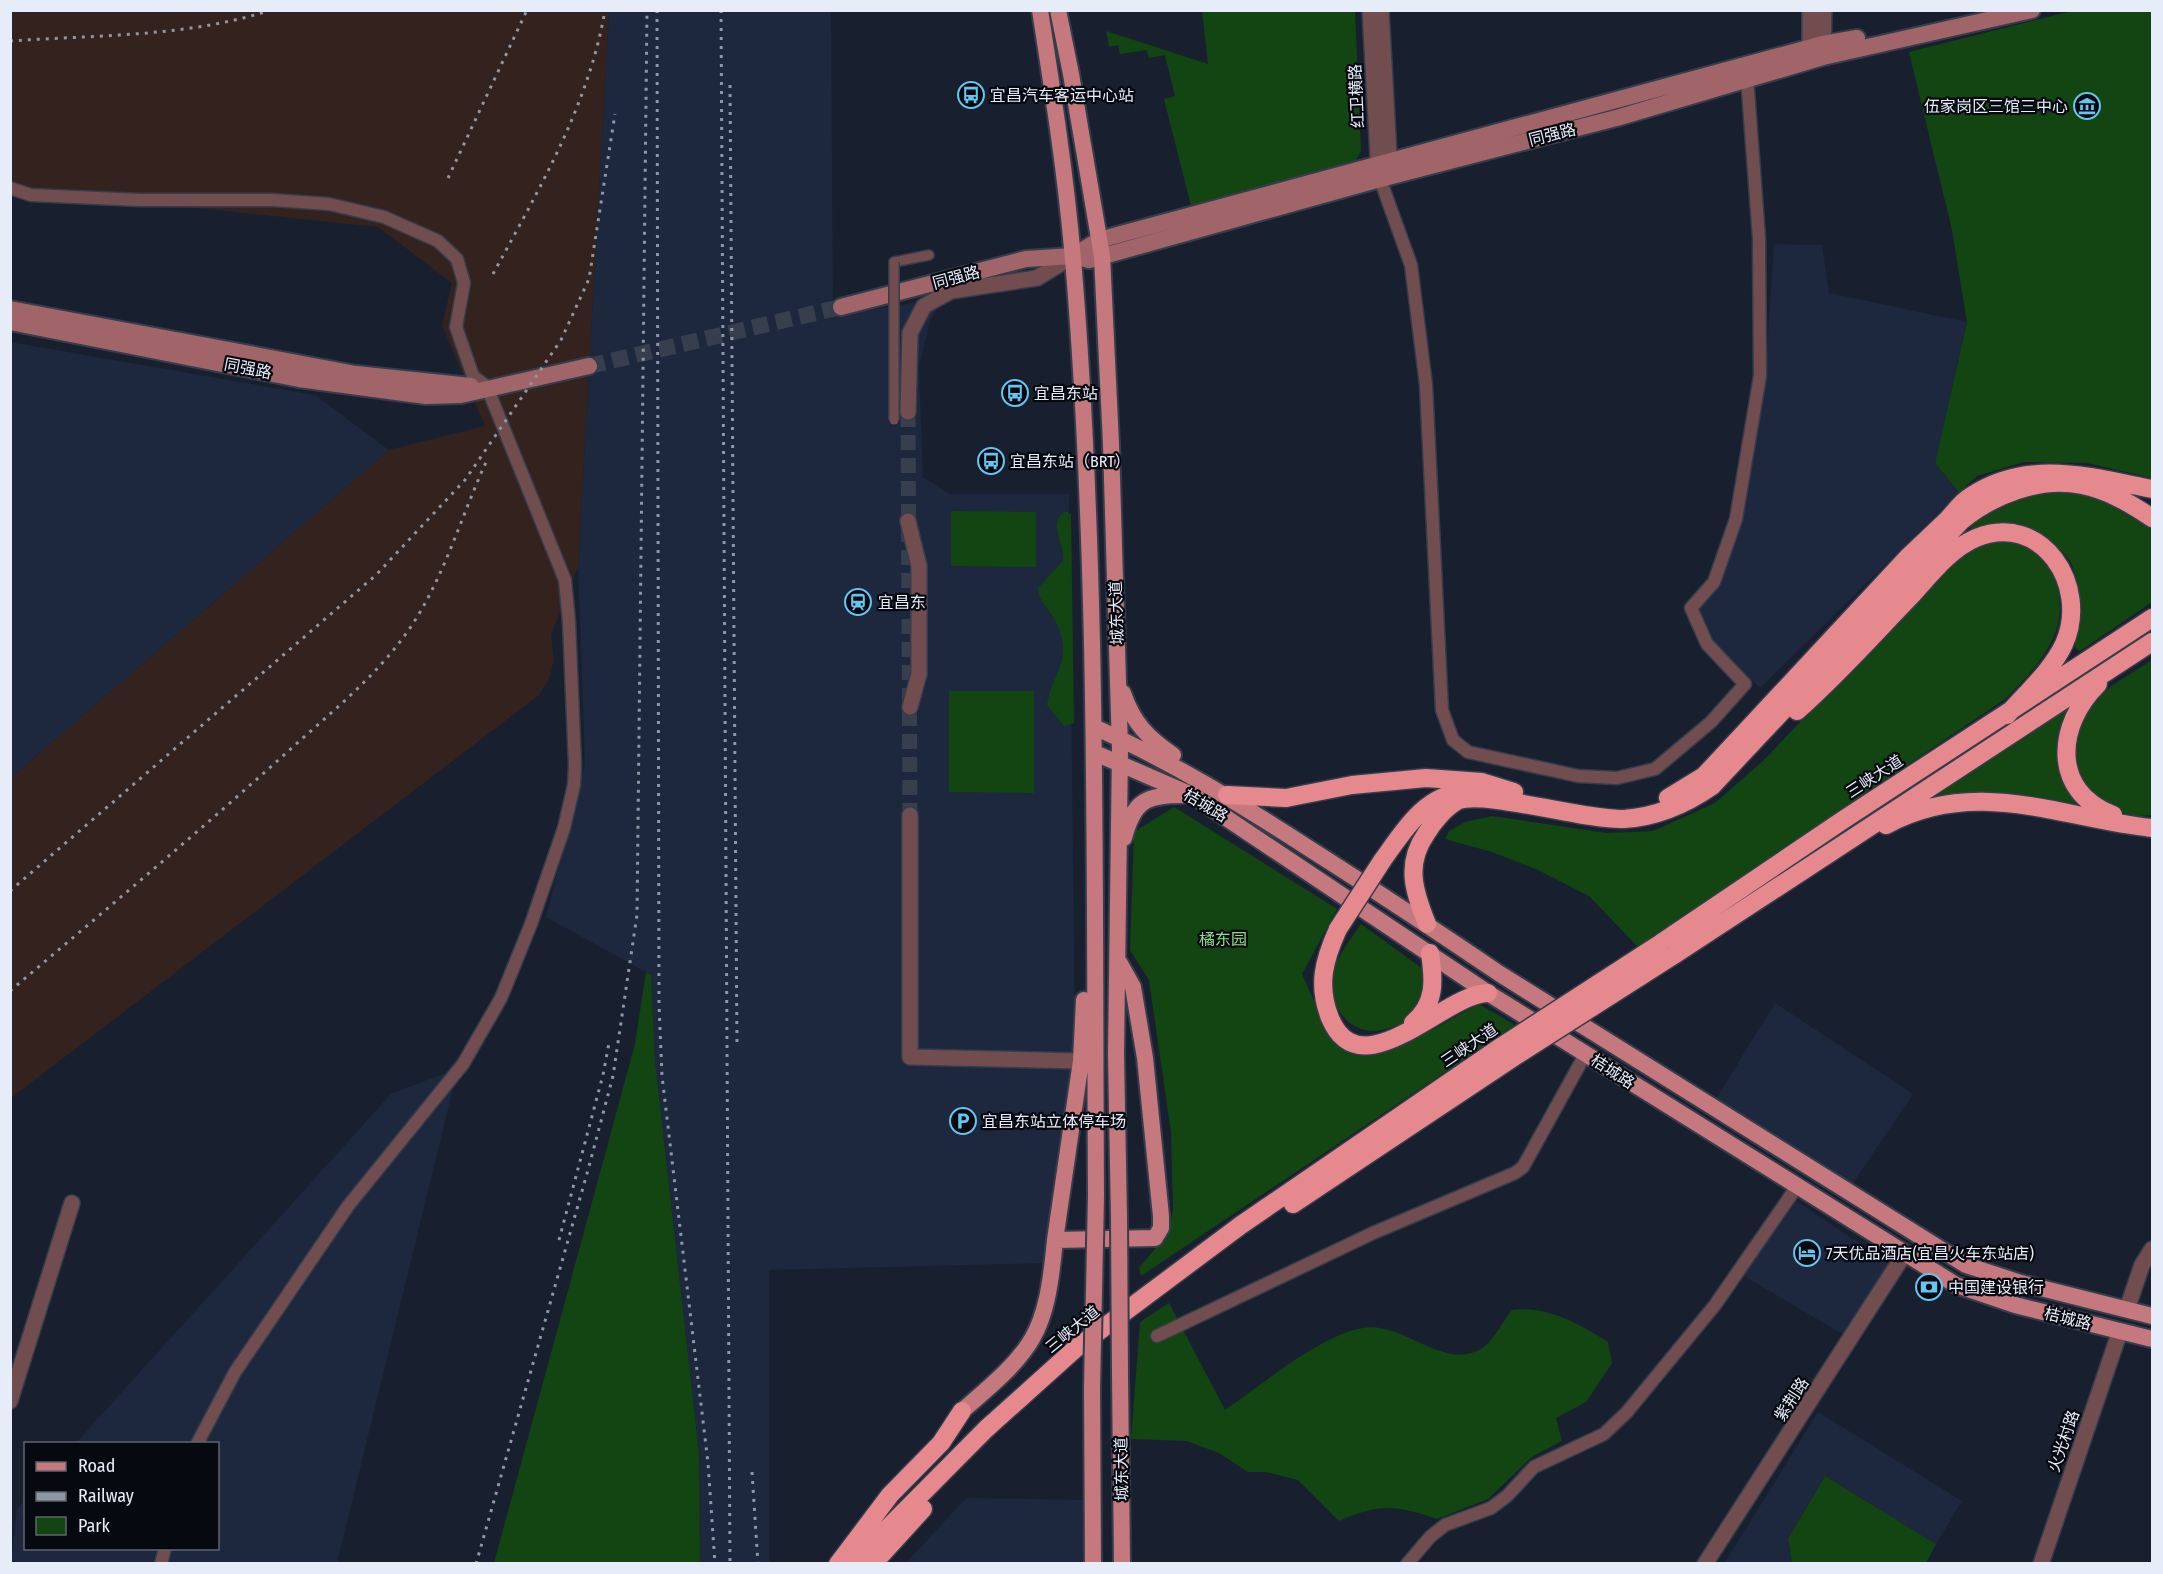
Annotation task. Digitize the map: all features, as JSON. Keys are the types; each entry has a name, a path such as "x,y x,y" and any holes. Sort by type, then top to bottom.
{"highway":[{"path":"1227,795 1286,798 1352,785 1426,778 1482,782 1514,792 1596,807 1619,809 1646,807 1683,791 1704,776 1909,556 1969,496 1996,483 2027,474 2061,472 2152,489"},
{"path":"1948,519 1998,487 2026,480 2060,476 2109,487 2152,510"},
{"path":"1713,786 1961,521 1981,505 2003,495 2048,484 2081,485 2124,500 2152,518"},
{"path":"1385,863 1423,816 1445,803 1459,800 1482,799 1585,816 1623,819 1648,816 1673,808 1713,786 1815,695 1956,548 1994,533 2014,534 2044,548 2057,561 2068,579 2072,603 2063,645 2044,673 2007,715"},
{"name":"三峡大道","path":"1668,949 1853,813 2007,715 2152,618"},
{"name":"三峡大道","path":"852,1563 986,1429 1075,1349 1241,1225 1668,949 1821,861 1863,829 2152,642"},
{"path":"2120,662 2086,696 2070,723 2065,742 2067,764 2074,782 2094,806 2121,819 2152,821"},
{"path":"1488,993 1471,995 1401,1037 1388,1042 1370,1044 1352,1041 1336,1028 1324,999 1322,976 1326,955 1417,815 1441,798 1460,792 1514,792"},
{"path":"1427,924 1412,874 1413,858 1428,830 1459,800"},
{"path":"1821,861 1901,818 1937,805 1970,801 2035,805 2127,825 2152,828"},
{"path":"1341,930 1328,979 1328,996 1341,1024 1349,1032 1361,1037 1385,1037 1399,1032 1422,1015 1432,995 1430,953"},
{"name":"三峡大道","path":"873,1563 934,1496 1081,1359 1242,1238 1508,1051"},
{"path":"838,1563 890,1495 940,1443 962,1411"}],"main road":[{"path":"1030,10 1051,82"},
{"name":"城东大道","path":"1040,10 1073,256 1088,477 1095,753 1096,1195 1092,1388 1093,1563"},
{"name":"城东大道","path":"1058,10 1101,248 1111,444 1120,737 1116,1054 1122,1563"},
{"path":"1066,10 1071,74"},
{"name":"同强路","path":"841,307 1026,259 1073,256 1089,260 1101,248 1384,170 1516,129 1816,52 1960,20 1992,10"},
{"name":"同强路","path":"1384,170 1620,117 1747,77 1816,52 2032,10"},
{"name":"同强路","path":"10,309 356,374 426,383 487,387"},
{"name":"同强路","path":"10,322 299,378 355,387 447,396 589,366"},
{"path":"1118,675 1129,710 1141,730 1227,795"},
{"name":"桔城路","path":"1094,727 1120,737 1227,795 1500,974 1966,1265 2021,1283 2152,1316"},
{"name":"桔城路","path":"1095,753 1192,795 1488,993 1956,1285 2015,1305 2152,1339"},
{"path":"1119,856 1129,820 1138,805 1150,797 1192,795"},
{"path":"962,1411 1006,1373 1027,1351 1037,1333 1049,1295 1082,1061 1094,813"},
{"path":"1055,1240 1155,1238 1161,1228 1145,1058 1133,987 1118,962"}],"street":[{"name":"红卫横路","path":"1370,10 1384,170"},
{"name":"红卫横路","path":"1381,10 1384,170"},
{"path":"1810,10 1816,52"},
{"path":"1816,52 1824,10"},
{"path":"1384,170 1411,265 1426,385 1442,710 1453,740 1468,752 1578,776 1617,778 1655,769 1711,722 1745,684 1707,644 1691,608 1714,582 1736,519 1760,376 1759,238 1747,77"},
{"path":"10,188 31,195 140,200 273,200 329,204 384,217 438,241 457,259 464,283 456,327 473,376 487,387 565,580 569,622 574,785 564,828 531,924 501,998 463,1064 348,1206 235,1372 197,1442"},
{"path":"894,420 894,262 929,255"},
{"path":"908,412 910,333 917,315 938,297 951,291 1037,278 1073,256"},
{"path":"908,521 919,566 919,674 910,707"},
{"path":"910,815 910,1057 1082,1061"},
{"path":"1157,1336 1373,1233 1515,1173 1523,1167 1586,1053"},
{"path":"1407,1563 1430,1537 1445,1525 1491,1508 1507,1496 1533,1467 1604,1434 1627,1412 1715,1305 1798,1185"},
{"path":"10,1401 72,1203"},
{"path":"2127,1310 2142,1265 2152,1249"},
{"name":"紫荆路","path":"1705,1563 1905,1253"},
{"name":"火光村路","path":"2041,1563 2120,1331"}],"shaded area":[{"path":"11,11 609,11 578,567 551,635 554,660 549,679 539,695 11,1098 11,778 389,450 485,426 442,326 452,283 378,227 197,208 31,202 11,196"},
{"name":"宜昌东","path":"609,11 831,11 833,316 962,295 939,305 930,321 919,367 923,477 950,494 1069,494 1075,1045 1043,1263 769,1270 769,1563 700,1563 699,1453 655,1061 651,975 546,917 585,764 578,567"},
{"path":"1774,244 1822,245 1829,293 1967,322 1935,463 1959,492 1760,688 1709,641 1696,609 1716,585 1765,378"},
{"path":"10,342 315,395 389,450 11,778"},
{"path":"1775,1003 1913,1094 1851,1186 1714,1102"},
{"path":"458,1068 337,1563 11,1564 17,1509 24,1501 24,1550 219,1550 219,1442 77,1442 391,1094"},
{"path":"1790,1197 1889,1263 1844,1335 1737,1272"},
{"path":"1818,1412 1962,1501 1936,1544 1825,1476 1788,1539 1792,1563 1724,1564"},
{"path":"966,1498 1086,1500 1085,1563 905,1564"}],"green space":[{"path":"1202,11 1355,11 1361,151 1356,160 1341,167 1191,206 1164,99 1175,96 1165,55 1149,58 1147,50 1120,54 1118,45 1109,47 1106,31 1208,64"},
{"path":"2072,11 2152,11 2152,478 2087,463 2024,462 1977,476 1959,492 1935,463 1967,322 1952,230 1909,52"},
{"path":"2044,491 2078,492 2121,507 2152,526 2152,602 2080,651 2075,648 2079,617 2078,586 2068,558 2058,547 2037,536 2019,533 1974,532 1968,526 1986,512"},
{"path":"951,511 1036,512 1036,567 951,566"},
{"path":"1065,511 1071,514 1074,723 1064,726 1047,705 1062,657 1061,635 1056,622 1040,598 1038,588 1063,561 1057,522"},
{"path":"1991,540 2014,543 2027,548 2047,565 2058,588 2060,615 2057,628 2042,658 2028,676 2005,699 1638,947 1589,896 1538,870 1492,852 1445,839 1449,831 1465,822 1492,816 1607,833 1653,831 1715,803 1764,760 1966,547"},
{"path":"2152,660 2152,815 2132,815 2113,809 2098,799 2086,784 2078,768 2076,749 2078,730 2087,711 2100,695"},
{"path":"949,691 1034,691 1034,793 949,792"},
{"path":"2070,705 2073,709 2063,731 2094,813 2046,801 1908,810"},
{"name":"橘东园","path":"1174,807 1337,909 1302,974 1325,1026 1368,1053 1412,1040 1479,1004 1515,1025 1141,1276 1139,1268 1168,1233 1173,1210 1171,1132 1149,980 1130,950 1134,832"},
{"path":"1361,924 1423,969 1423,993 1405,1023 1377,1031 1362,1029 1346,1019 1335,1003 1332,983 1335,966"},
{"path":"646,972 651,975 655,1061 699,1453 700,1563 494,1563 635,1044"},
{"path":"1169,1303 1225,1410 1311,1350 1347,1332 1363,1328 1393,1331 1438,1350 1452,1354 1467,1354 1485,1346 1512,1310 1537,1310 1562,1317 1608,1342 1612,1363 1586,1402 1556,1418 1562,1441 1533,1456 1488,1499 1437,1519 1410,1511 1388,1508 1366,1511 1339,1521 1298,1480 1266,1472 1248,1472 1219,1453 1187,1441 1131,1439 1140,1322"},
{"path":"1825,1476 1936,1544 1926,1563 1792,1563 1788,1539"}],"tunnel":[{"path":"589,366 841,307"},
{"path":"908,412 910,815"}],"railway":[{"path":"10,41 175,30 240,19 271,10"},
{"path":"448,178 527,10"},
{"path":"493,274 560,146 587,80 605,10"},
{"path":"476,1564 613,1076 637,915 647,10"},
{"path":"657,10 659,1005 662,1076 708,1463 715,1564"},
{"path":"721,10 730,1564"},
{"path":"730,85 737,1048"},
{"path":"10,891 376,575 465,480 561,340 589,279 615,114"},
{"path":"10,991 251,784 353,693 384,661 424,606 487,460"},
{"path":"559,1240 603,1075 609,1043"},
{"path":"752,1472 758,1564"}],"place":[{"name":"宜昌汽车客运中心站","path":"971,95"},
{"name":"伍家岗区三馆三中心","path":"2087,106"},
{"name":"宜昌东站","path":"1015,393"},
{"name":"宜昌东站（BRT）","path":"991,461"},
{"name":"宜昌东","path":"858,602"},
{"name":"宜昌东站立体停车场","path":"963,1121"},
{"name":"7天优品酒店(宜昌火车东站店)","path":"1807,1253"},
{"name":"中国建设银行","path":"1929,1287"}]}
